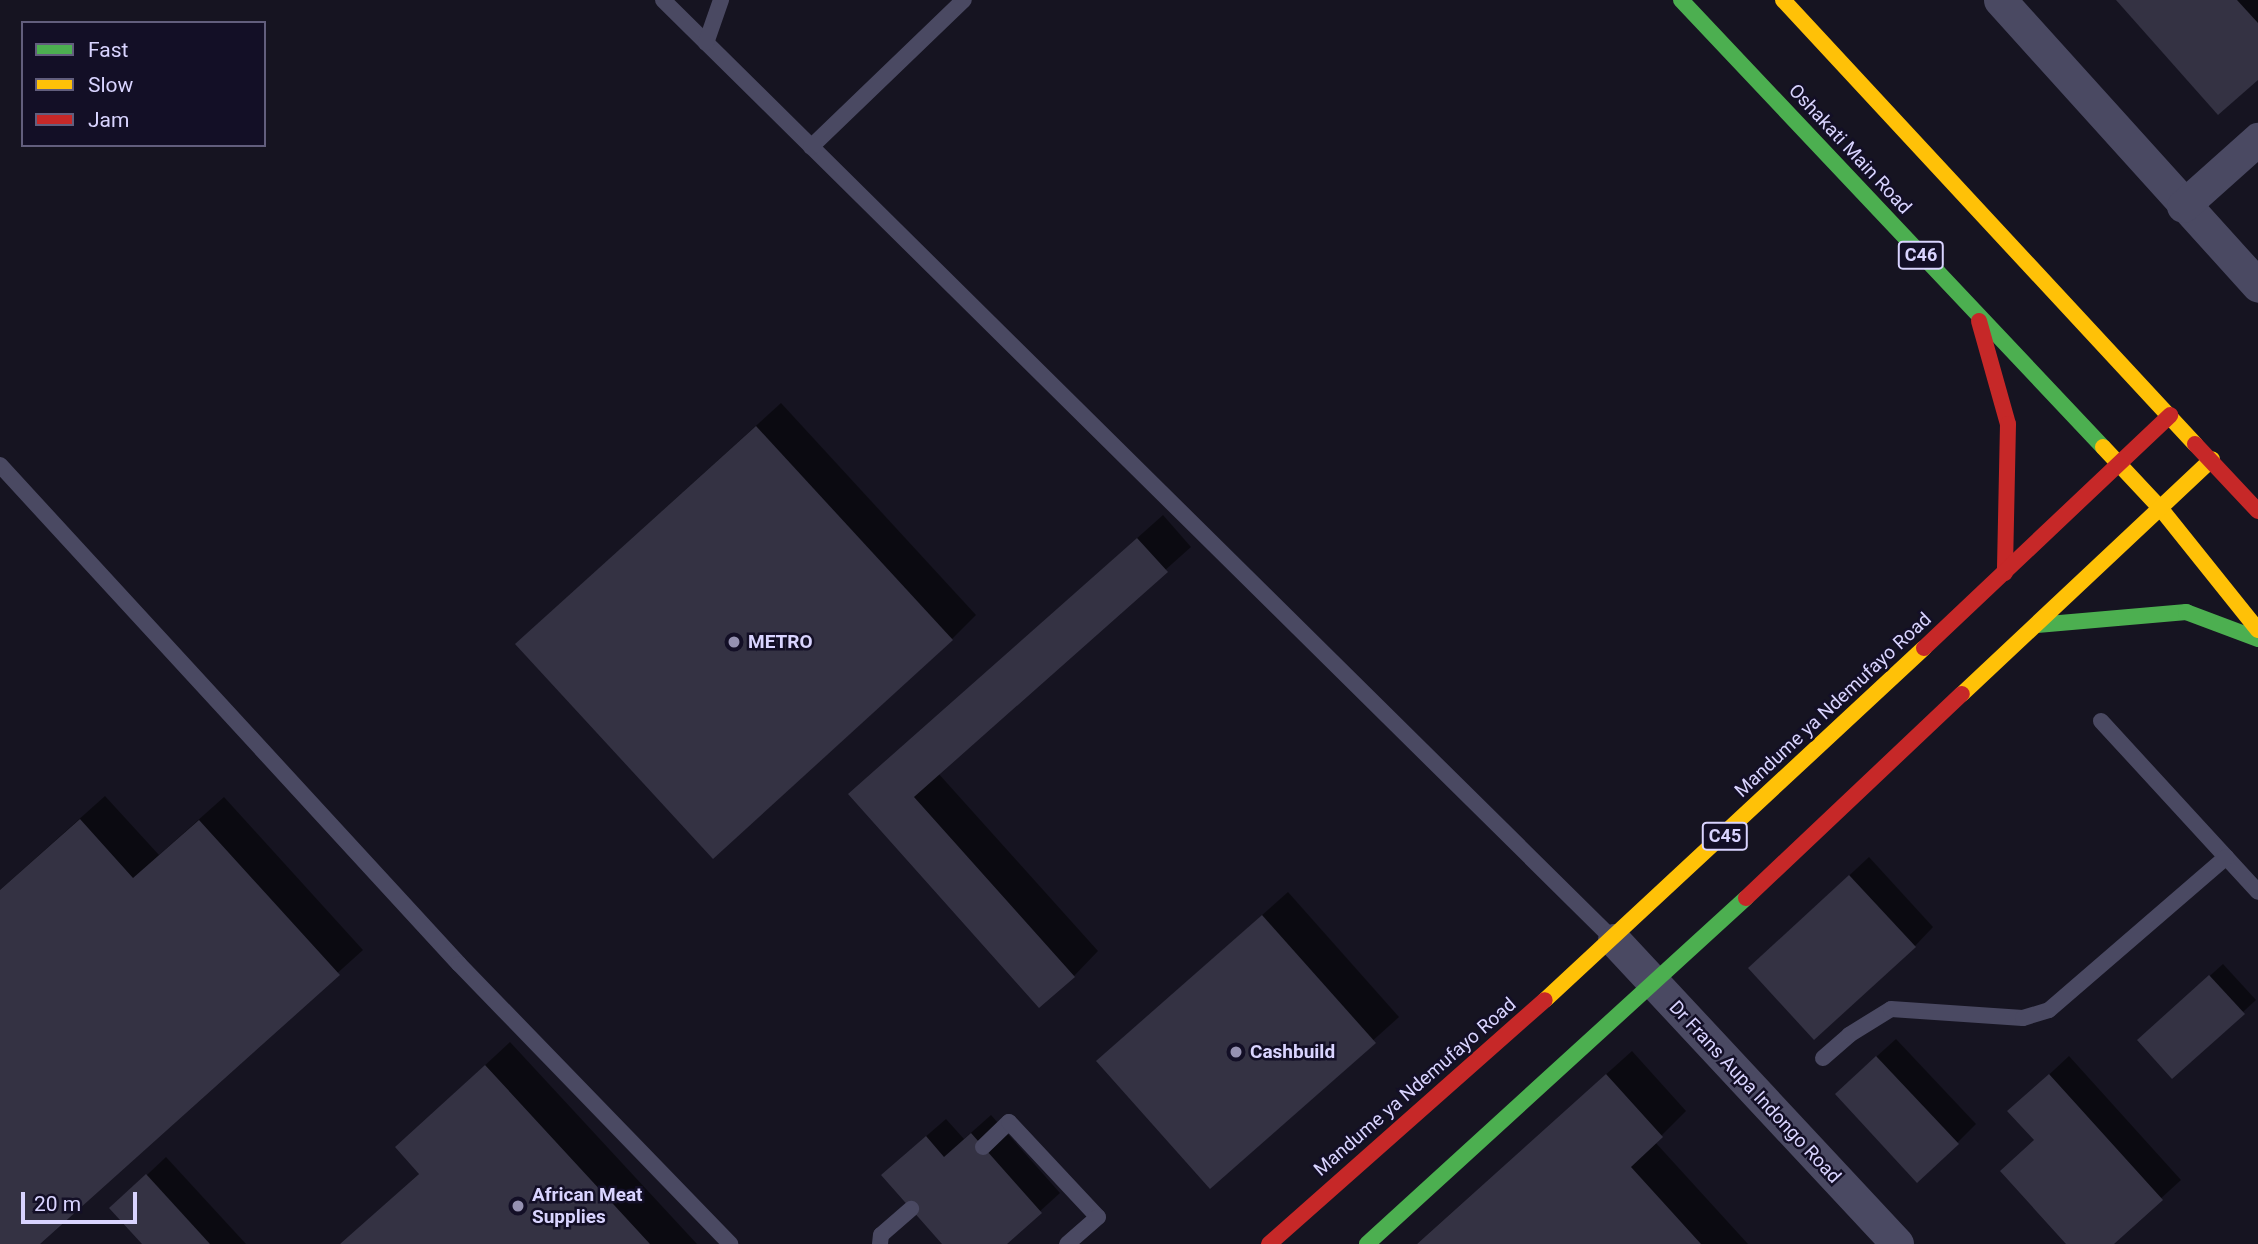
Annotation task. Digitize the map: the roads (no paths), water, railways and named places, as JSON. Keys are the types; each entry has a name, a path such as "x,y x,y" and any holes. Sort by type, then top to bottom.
{"main road":[{"name":"Oshakati Main Road","path":"1681,0 2161,509"},
{"path":"1783,0 2258,511"},
{"path":"1977,314 2008,424 2010,490 2005,573"},
{"name":"Mandume ya Ndemufayo Road","path":"1269,1244 1614,940 2170,415"},
{"path":"1367,1244 1656,984 2212,459"},
{"name":"C46","path":"2161,509 2258,630"},
{"path":"2037,625 2186,612 2258,639"}],"street":[{"path":"2000,0 2183,206 2258,286"},
{"path":"2183,206 2258,139"},
{"name":"Dr Frans Aupa Indongo Road","path":"1614,940 1897,1244"}],"lane":[{"path":"663,0 1614,940"},
{"path":"706,43 720,0"},
{"path":"811,147 964,0"},
{"path":"0,465 459,964 730,1244"},
{"path":"2101,721 2258,892"},
{"path":"1823,1058 1849,1035 1892,1009 2023,1018 2049,1010 2226,857"},
{"path":"983,1147 1009,1122 1098,1217 1067,1244"},
{"path":"880,1244 881,1235 911,1209"}],"place":[{"name":"METRO","path":"734,642"},
{"name":"Cashbuild","path":"1236,1052"},
{"name":"African Meat Supplies","path":"518,1206"}]}
